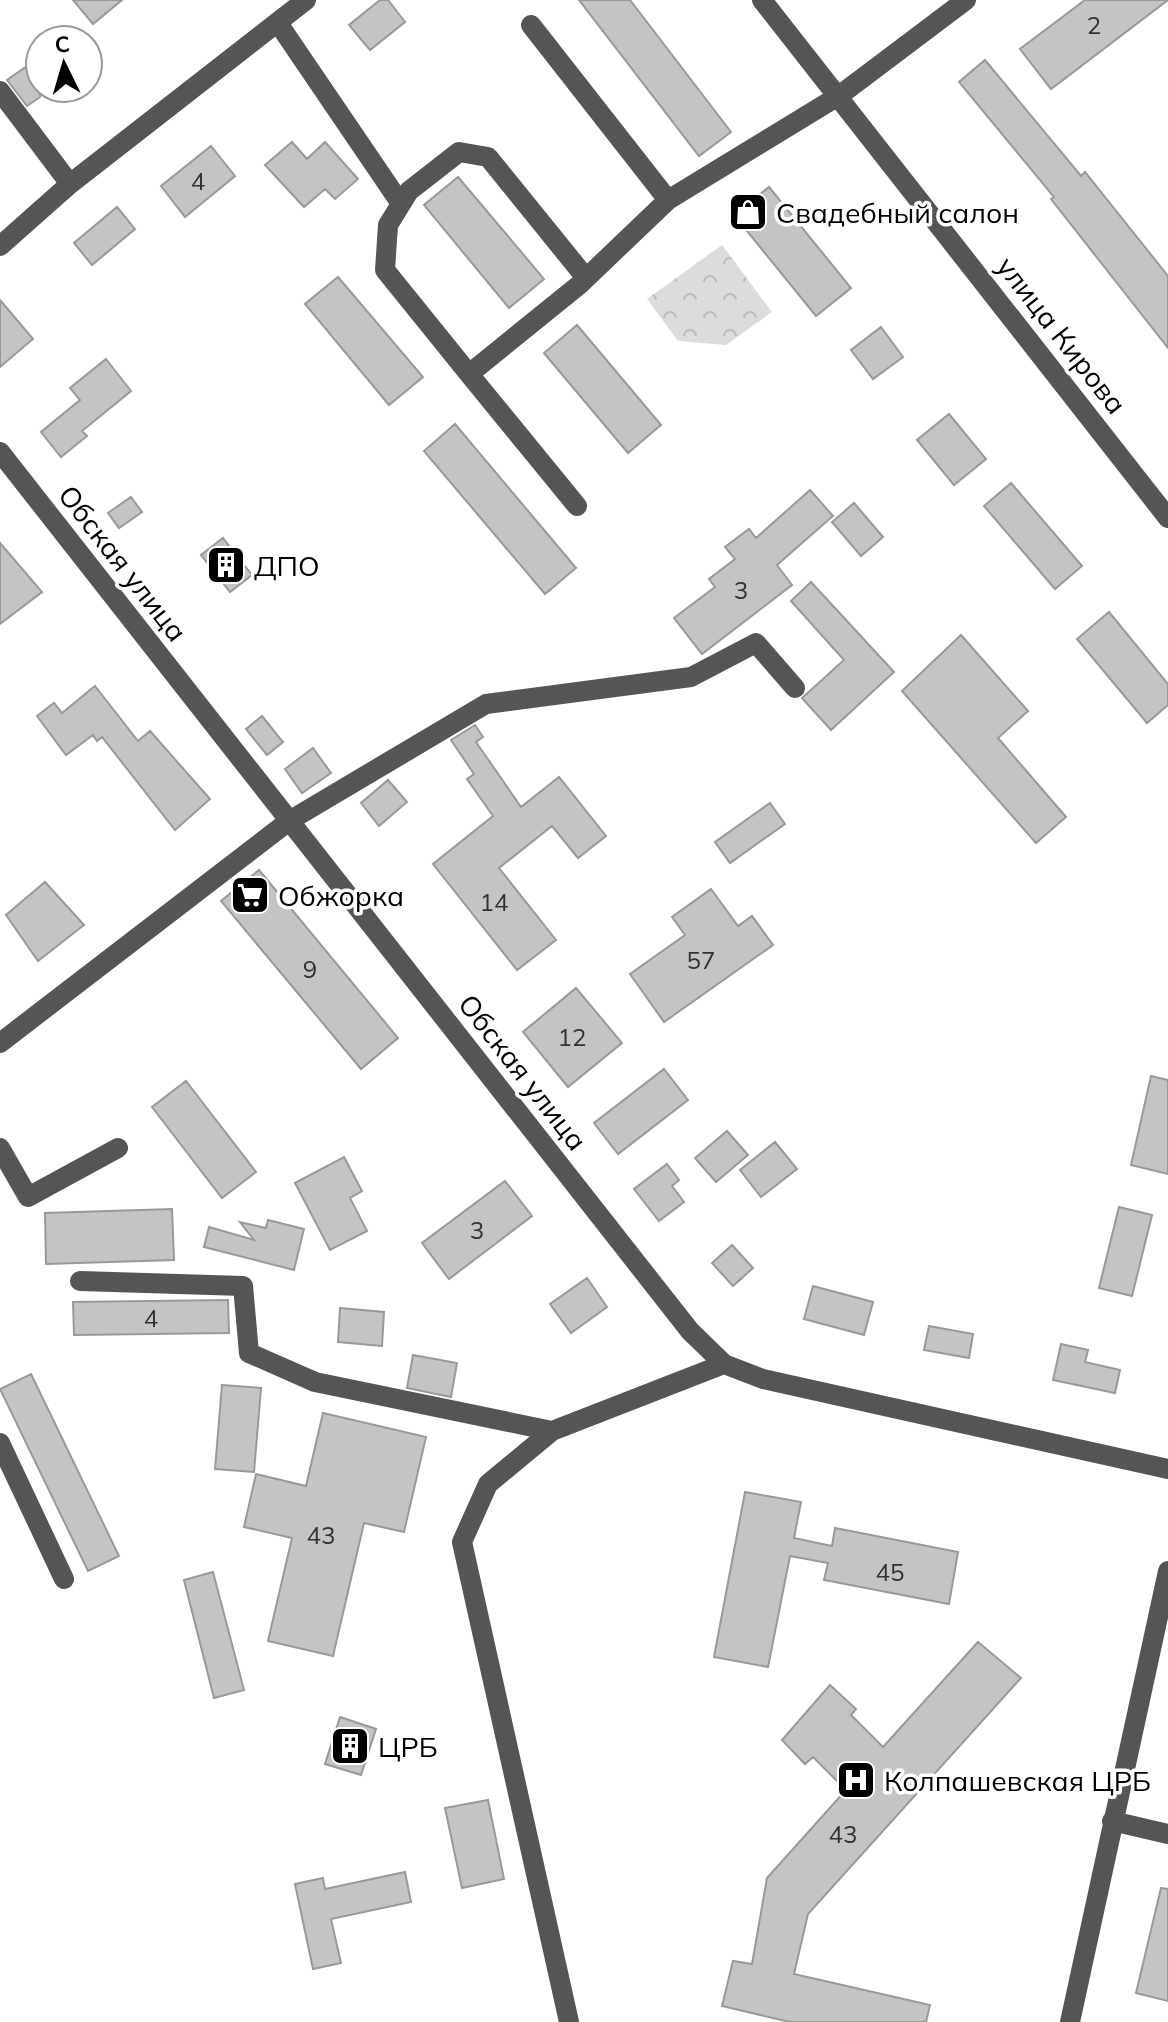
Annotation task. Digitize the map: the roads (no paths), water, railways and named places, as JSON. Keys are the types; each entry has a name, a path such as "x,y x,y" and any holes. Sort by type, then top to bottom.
{"street":[{"path":"0,246 70,184 306,0"},
{"name":"улица Кирова","path":"762,0 840,95 1168,518"},
{"path":"469,374 586,278 668,200 840,95 966,0"},
{"path":"278,23 401,204"},
{"path":"531,25 668,200"},
{"path":"0,91 70,184"},
{"path":"577,506 385,270 388,225 409,191 459,152 488,157 586,278"},
{"name":"Обская улица","path":"0,452 690,1331 724,1364 763,1379 1168,1469"},
{"path":"0,1043 289,821 486,704 691,677 756,643 795,688"},
{"path":"0,1148 28,1197 118,1148"},
{"path":"80,1281 243,1286 249,1353 315,1382 552,1431"},
{"path":"569,2022 462,1542 488,1484 552,1431 724,1364"},
{"path":"0,1443 64,1579"},
{"path":"1070,2022 1168,1571"},
{"path":"1112,1821 1168,1834"}],"place":[{"name":"Свадебный салон","path":"748,212"},
{"name":"ДПО","path":"226,565"},
{"name":"Обжорка","path":"250,895"},
{"name":"ЦРБ","path":"350,1746"},
{"name":"Колпашевская ЦРБ","path":"856,1780"}]}
